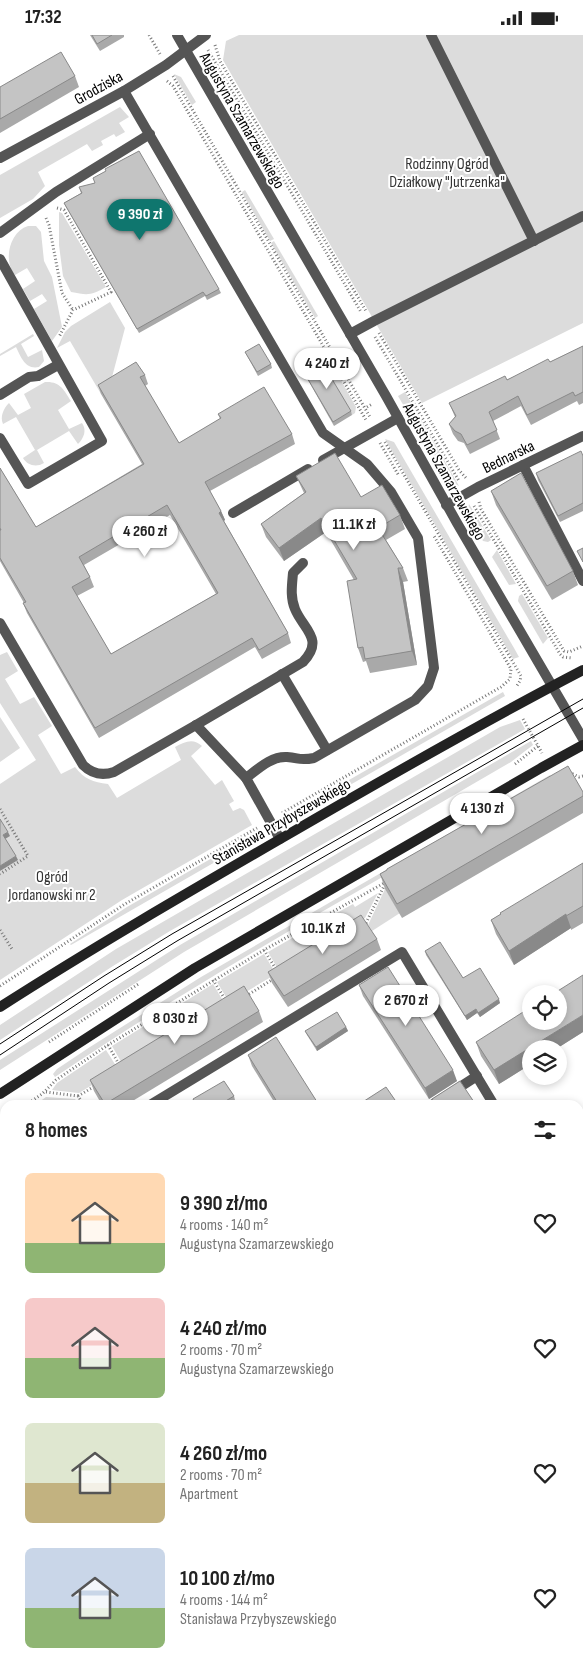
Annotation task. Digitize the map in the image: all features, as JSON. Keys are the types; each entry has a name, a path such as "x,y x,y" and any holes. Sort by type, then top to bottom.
{"main road":[{"name":"Stanisława Przybyszewskiego","path":"0,1007 107,940 280,839 504,711 583,670"},
{"path":"0,1094 195,969 583,745"}],"street":[{"name":"Augustyna Szamarzewskiego","path":"177,35 350,334 446,505 583,739"},
{"name":"Grodziska","path":"0,158 124,91 186,51 206,35"},
{"path":"431,35 534,241"},
{"path":"124,91 323,433 367,464 391,492 418,538 434,668 428,686 415,700 314,758 302,761 286,757 272,759 246,778"},
{"path":"0,233 40,203 150,133"},
{"path":"350,334 583,216"},
{"path":"0,259 102,441 28,484 0,438"},
{"path":"0,395 28,377 38,376 58,365"},
{"path":"233,513 344,447 398,418"},
{"name":"Bednarska","path":"446,505 583,436"},
{"path":"523,465 583,581"},
{"path":"0,623 79,759 88,770 100,774 114,772 303,662 311,651 312,644 309,630 298,617 292,601 293,573 303,563"},
{"path":"282,674 327,750"},
{"path":"196,725 246,778 280,839"},
{"path":"158,1100 402,952 491,1100"},
{"path":"440,1100 476,1076"}],"path":[{"path":"149,35 161,56"},
{"path":"214,43 220,61 407,384 459,470 469,482"},
{"path":"207,48 371,322 462,485"},
{"path":"163,76 173,86 370,422 171,74"},
{"path":"40,203 49,225 62,293 73,310"},
{"path":"40,203 64,210 110,292 73,310 64,329 50,349"},
{"path":"367,407 372,404"},
{"path":"378,439 416,506"},
{"path":"382,439 521,676 519,684 514,689"},
{"path":"477,497 481,509 557,643 564,651 583,646"},
{"path":"471,501 560,654 565,657 577,657"},
{"path":"277,816 501,687 510,679 512,669 431,531"},
{"path":"554,657 560,654"},
{"path":"517,665 522,663"},
{"path":"521,676 525,674"},
{"path":"522,718 538,746"},
{"path":"564,778 573,774 581,778"},
{"path":"0,809 28,855 0,874"},
{"path":"0,986 125,904 260,826"},
{"path":"33,1100 45,1092 56,1080 108,1045 213,980 394,877"},
{"path":"358,928 366,923 386,882"},
{"path":"320,918 335,942"},
{"path":"0,930 12,949"},
{"path":"246,996 279,975 264,950"},
{"path":"213,980 229,1006"},
{"path":"162,1012 178,1037"},
{"path":"108,1045 122,1070"},
{"path":"45,1092 78,1097 100,1083"}],"green space":[{"name":"Rodzinny Ogród Działkowy \"Jutrzenka\"","path":"239,35 583,35 583,323 422,403 223,60 226,41"},
{"path":"174,74 181,77 196,102 192,105"},
{"path":"120,107 129,117 119,123 125,132 116,137 114,134 101,141 103,145 92,151 87,144 38,172 45,186 33,199 0,218 0,175"},
{"path":"245,190 274,239 270,241 242,192"},
{"path":"59,212 62,213 106,287 89,294 71,292 63,276 59,245"},
{"path":"28,226 36,226 41,232 44,261 52,277 62,327 52,341 34,309 47,301 42,294 30,301 23,289 35,281 27,268 15,275 9,262 12,240 21,229"},
{"path":"274,241 318,316 315,318 271,243"},
{"path":"110,302 125,328 111,381 114,386 101,394 70,341 57,348 65,332 71,326"},
{"path":"33,334 34,336 21,344 28,357 42,350 44,361 39,367 27,365 16,347 0,356 0,354"},
{"path":"334,368 356,407 355,413 352,415 327,372"},
{"path":"45,382 58,385 64,390 71,401 58,410 69,429 82,423 85,431 78,444 69,431 37,450 44,463 35,465 29,464 23,458 35,450 16,417 3,424 2,416 9,403 18,415 31,408 24,394"},
{"path":"405,392 459,486 448,481 398,396"},
{"path":"385,439 394,442 519,657 513,659"},
{"path":"469,504 491,540 488,542 483,541 470,519 468,514"},
{"path":"497,550 516,584 509,585 492,557"},
{"path":"522,594 548,638 543,644 518,601 519,596"},
{"name":"Ogród Jordanowski nr 2","path":"7,652 18,671 5,679 20,704 34,697 52,726 38,735 61,774 75,767 89,779 108,784 117,798 181,760 175,747 193,741 202,746 191,756 215,785 222,780 234,801 229,804 233,811 240,808 244,810 252,825 122,900 0,980 0,784 36,760 0,703 0,655"},
{"path":"503,692 505,696 282,824 279,820"},
{"path":"0,717 20,748 0,762"},
{"path":"520,720 525,729 170,931 0,1040 0,1025 116,949 500,727"},
{"path":"531,741 533,745 511,762 184,952 0,1070 0,1060 180,945"},
{"path":"550,775 553,780 301,924 115,1037 55,1077 53,1074 57,1069 90,1047 201,977"},
{"path":"261,830 262,835 70,944 127,907"},
{"path":"385,889 400,913 372,931 368,925"},
{"path":"378,893 365,918 334,936 324,920 353,904 355,907"},
{"path":"320,922 331,939 279,971 268,952"},
{"path":"264,954 276,974 229,1002 217,982"},
{"path":"213,984 225,1004 177,1033 165,1014"},
{"path":"162,1015 174,1035 123,1065 112,1046"},
{"path":"106,1050 118,1069 79,1093 52,1090 57,1083"},
{"path":"46,1097 76,1100 42,1100"}],"building":[{"path":"92,35 112,35 97,44"},
{"path":"61,52 75,76 0,119 0,87"},
{"path":"139,151 219,289 206,296 203,292 137,329 64,203 82,193 79,187 95,183 93,178 106,171 105,169"},
{"path":"259,344 271,364 257,372 245,352"},
{"path":"583,346 583,392 575,396 573,392 527,415 518,396 489,412 497,430 467,445 461,434 455,431 449,424 456,416 449,403 505,376 507,380 548,359 550,362"},
{"path":"320,359 351,411 333,422 302,369"},
{"path":"136,362 145,375 140,377 179,443 221,418 218,414 264,387 292,434 205,482 221,511 219,513 288,633 259,650 252,638 95,728 23,603 26,602 0,558 0,468 36,527 144,464 98,385","holes":["167,505 218,593 111,654 72,587 90,577 79,557"]},
{"path":"581,451 583,456 583,503 558,516 536,473"},
{"path":"335,453 361,497 382,485 400,515 378,528 403,568 398,568 412,651 365,659 363,647 358,648 347,581 357,579 321,518 279,548 261,524 306,492 296,476"},
{"path":"521,473 573,571 547,586 491,491"},
{"path":"583,548 583,562 577,551"},
{"path":"568,766 583,792 583,796 397,904 380,874"},
{"path":"0,819 8,832 3,835 16,856 0,866"},
{"path":"583,863 583,906 566,916 566,914 509,951 491,920"},
{"path":"361,915 377,939 284,996 268,972"},
{"path":"440,942 463,978 480,968 499,999 478,1013 476,1009 465,1016 425,951"},
{"path":"388,967 453,1070 425,1088 359,985"},
{"path":"583,975 583,1015 567,1025 567,985"},
{"path":"244,986 259,1011 112,1100 102,1100 90,1080"},
{"path":"337,1012 346,1027 316,1047 305,1031"},
{"path":"522,1013 522,1030 559,1030 543,1040 522,1040 522,1053 494,1070 476,1042"},
{"path":"276,1037 316,1100 276,1100 248,1055"},
{"path":"224,1081 234,1096 227,1100 193,1099"},
{"path":"460,1081 473,1100 432,1100"},
{"path":"386,1087 395,1100 366,1100"}],"tram line":[{"path":"0,1044 172,934 583,699"},
{"path":"0,1055 109,983 177,941 583,708"}]}
